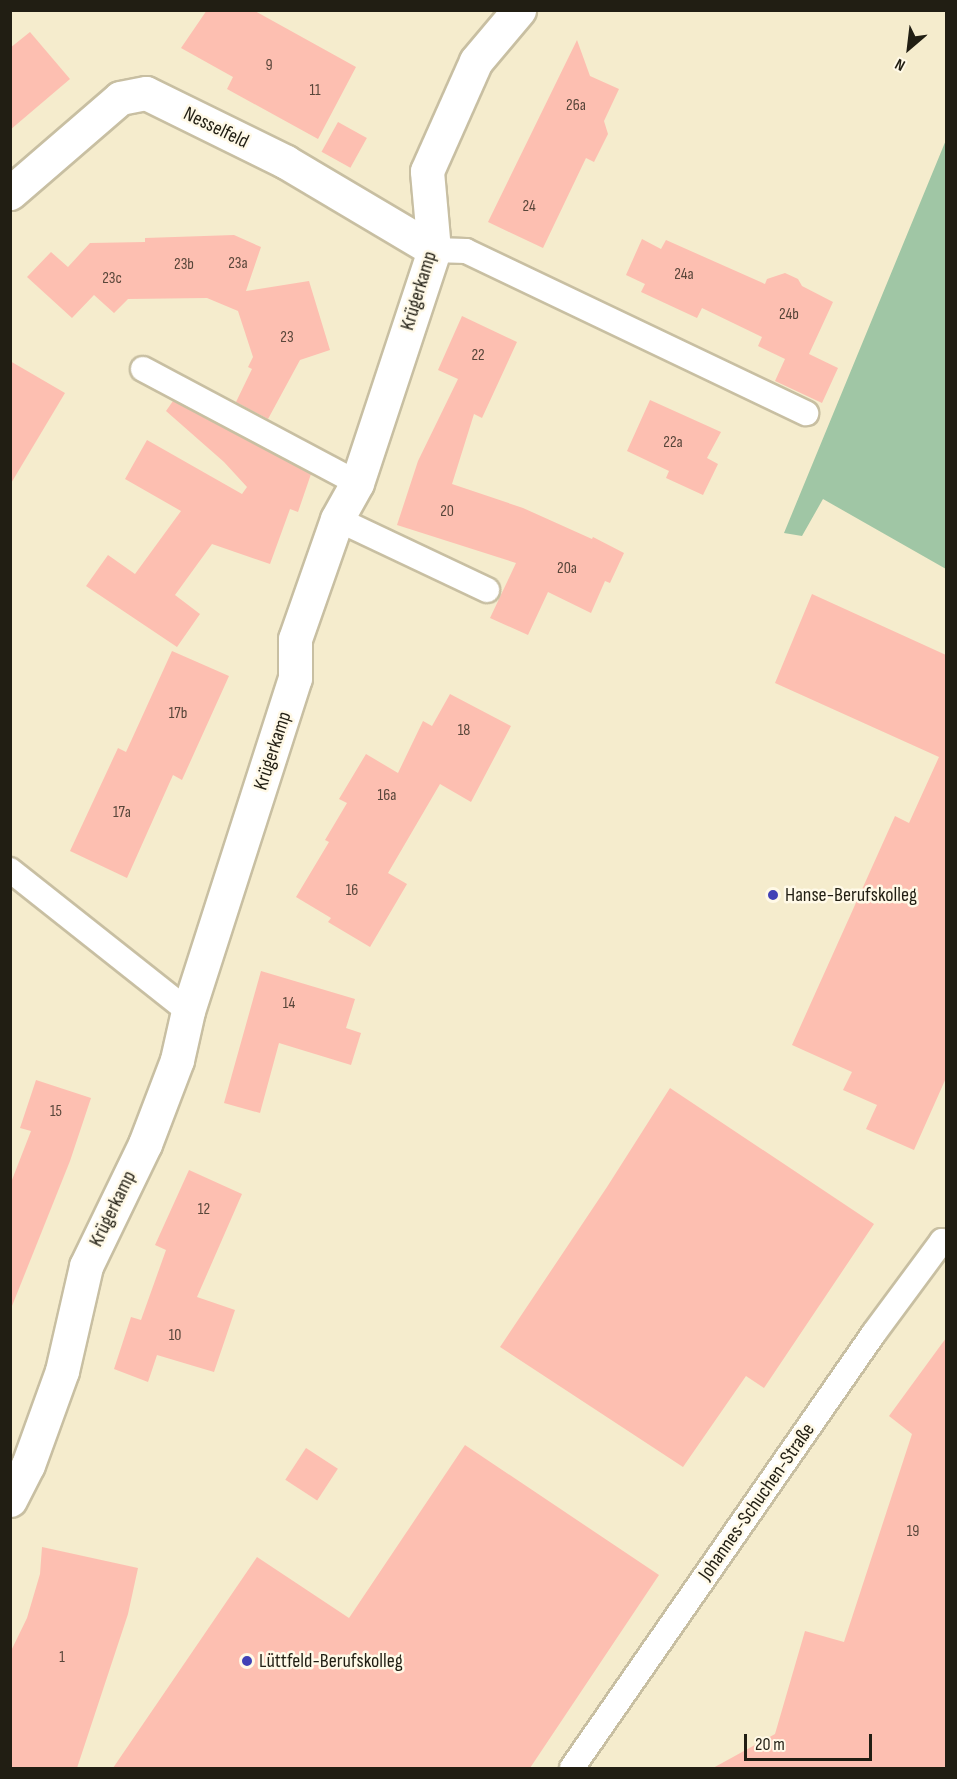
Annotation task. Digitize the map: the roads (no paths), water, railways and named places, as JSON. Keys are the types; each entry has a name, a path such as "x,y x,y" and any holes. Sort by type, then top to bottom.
{"street":[{"name":"Krügerkamp","path":"10,1500 28,1465 62,1371 86,1266 145,1144 177,1060 188,1011 295,678 295,639 337,519 357,483 434,250 427,171 476,61 519,10"},
{"name":"Nesselfeld","path":"10,194 120,98 146,93 286,162 434,250"}],"lane":[{"path":"434,250 466,251 806,413"},
{"path":"143,369 357,483"},
{"path":"337,519 487,590"},
{"path":"10,870 188,1011"},
{"name":"Johannes-Schuchen-Straße","path":"572,1768 874,1333 942,1241 946,1244"}],"place":[{"name":"Hanse-Berufskolleg","path":"773,895"},
{"name":"Lüttfeld-Berufskolleg","path":"247,1661"}]}
